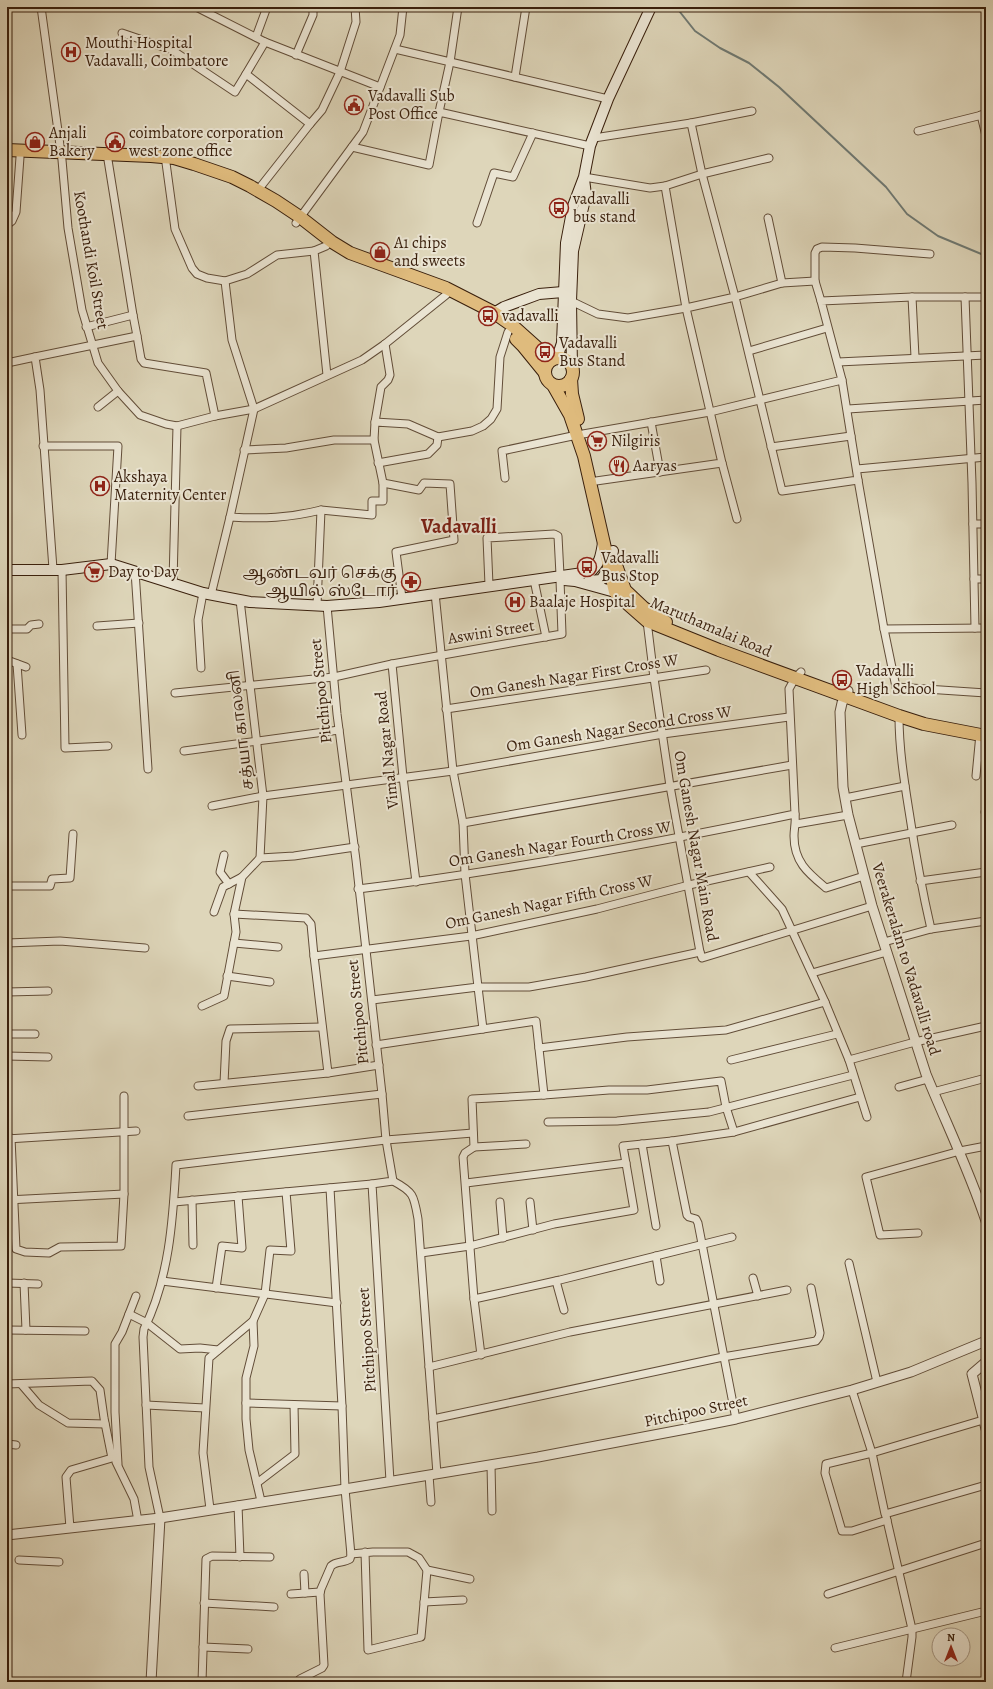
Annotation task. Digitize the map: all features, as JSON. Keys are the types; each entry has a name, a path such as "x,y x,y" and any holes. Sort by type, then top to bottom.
{"main road":[{"path":"545,373 547,364 555,359 562,343 566,243 573,206 584,177 592,142 608,99 651,7"},
{"path":"7,150 108,160 166,163 210,174 233,182 252,192 350,253 432,283 471,300 492,316 523,346 545,373 547,380 553,384 561,386 572,373 571,301 573,251 586,195 584,177"},
{"path":"7,156 150,156 174,158 232,176 258,190 298,220 326,246 358,263 420,284 513,326 542,352 555,359 568,361 572,373"},
{"path":"492,316 504,307 539,294 563,292"},
{"name":"Maruthamalai Road","path":"572,373 572,394 609,572 618,588 648,621 719,650 798,675"},
{"name":"Maruthamalai Road","path":"553,384 580,435 596,481 613,551 618,588"},
{"path":"590,572 597,566 601,555 603,539"},
{"path":"575,581 601,580 609,572 613,551"},
{"path":"7,570 58,570 111,564 173,582 207,594 250,602 322,605 379,602 489,585 560,578 599,571 609,572"},
{"path":"560,578 618,588"},
{"name":"Maruthamalai Road","path":"618,588 625,590 636,601 658,618 899,716 924,724 984,733"},
{"name":"Maruthamalai Road","path":"847,694 915,715 984,733"}],"street":[{"name":"Koothandi Koil Street","path":"41,7 61,156 68,228 86,327 98,363 118,391 140,415 166,424 178,426 215,416 254,410 362,360 385,344 446,295"},
{"path":"196,7 264,42 380,87"},
{"path":"256,37 267,7"},
{"path":"296,55 313,15 313,7"},
{"path":"258,190 322,110 340,72 356,22 355,7"},
{"path":"298,220 363,132 400,35 403,7"},
{"path":"352,147 429,165 450,62 458,7"},
{"path":"515,77 526,7"},
{"path":"122,33 172,50 235,92 264,42"},
{"path":"395,49 608,99"},
{"path":"246,74 310,124"},
{"path":"439,112 533,133 592,142 752,111"},
{"path":"918,131 984,115 986,136"},
{"path":"691,123 702,174 749,351 759,400 782,491 858,480"},
{"path":"477,223 494,173 514,177 533,133"},
{"path":"7,225 12,222 16,212 20,157"},
{"path":"584,177 650,188 665,186 702,174 769,158"},
{"path":"108,160 141,359 144,363 206,373 215,416"},
{"path":"166,163 175,230 192,268 197,274 207,278 225,281 247,274 277,255 314,251 326,246"},
{"path":"665,186 686,308 736,519"},
{"path":"768,218 782,283"},
{"path":"930,254 822,247 815,253 815,281 827,328 838,362 848,409 858,480 884,629 896,687 986,693"},
{"path":"314,251 327,375"},
{"path":"201,668 198,620 230,517 254,410 232,340 225,281"},
{"path":"571,301 598,314 628,318 686,308 735,297 782,283 815,281"},
{"path":"821,301 912,297 986,297"},
{"path":"912,297 915,357"},
{"path":"965,297 975,628"},
{"path":"86,327 133,315"},
{"path":"749,351 827,328"},
{"path":"375,422 408,424 438,437 472,431 484,426 491,419 497,409 500,357 508,332"},
{"path":"7,363 137,336"},
{"path":"230,517 262,519 299,516 321,510 372,515 372,501 384,501 383,483 374,440 375,422 381,387 388,380 390,375 385,344"},
{"path":"838,362 915,357 986,355"},
{"path":"35,357 40,390 43,446 58,570 65,748 108,746"},
{"path":"505,478 502,451 580,435 710,412 842,380"},
{"path":"98,407 118,391"},
{"path":"848,409 986,400"},
{"path":"651,422 660,472"},
{"path":"173,582 178,426"},
{"path":"771,447 851,436"},
{"path":"378,462 428,454 437,445 438,437"},
{"path":"244,450 286,448 334,440 374,440"},
{"path":"43,446 118,446 111,564"},
{"path":"857,469 971,457 986,457"},
{"path":"596,481 722,462"},
{"path":"383,483 419,490 424,483 450,484 454,540 396,552 402,598"},
{"name":"Pitchipoo Street","path":"321,510 322,605 334,677 339,730 355,847 358,889 372,1000 386,1140 393,1181"},
{"path":"973,524 986,524"},
{"path":"489,585 487,538 554,534 558,536 560,578"},
{"path":"135,571 148,769"},
{"name":"Aswini Street","path":"440,654 562,634 560,578"},
{"path":"974,579 986,579"},
{"path":"537,580 546,637"},
{"path":"435,593 453,771 463,822 465,874 483,1029"},
{"name":"சத்யா காலனி","path":"240,600 263,796 347,786 403,777"},
{"name":"Om Ganesh Nagar Main Road","path":"372,1000 478,987 529,987 586,977 700,952 670,786 654,678 648,621"},
{"path":"97,626 139,622"},
{"path":"7,629 27,629 31,625 39,624"},
{"path":"884,629 986,628"},
{"path":"175,693 334,677 440,654"},
{"path":"7,660 26,667"},
{"path":"17,664 22,736"},
{"name":"Vimal Nagar Road","path":"392,664 403,777 416,882"},
{"name":"Om Ganesh Nagar First Cross W","path":"446,709 706,670"},
{"path":"798,675 789,689 789,717 796,824 794,836 796,853 805,870 826,888 864,876"},
{"name":"Veerakeralam to Vadavalli road","path":"847,694 842,702 840,712 843,787 848,815 864,876 915,1042 937,1103 960,1151 986,1221"},
{"path":"899,716 899,735 912,833 920,881 931,929"},
{"name":"Om Ganesh Nagar Second Cross W","path":"403,777 453,771 663,734 789,717"},
{"path":"184,751 339,730"},
{"path":"976,776 984,733"},
{"path":"463,822 792,765"},
{"path":"845,798 905,786"},
{"path":"212,806 263,796 260,858 242,877 223,887 214,912"},
{"name":"Om Ganesh Nagar Fourth Cross W","path":"358,889 416,882 680,838 795,814"},
{"path":"796,824 848,815"},
{"path":"856,844 952,825"},
{"path":"7,886 50,886 52,879 70,878 73,834"},
{"path":"260,858 294,856 355,847"},
{"path":"224,855 220,872 229,884"},
{"name":"Om Ganesh Nagar Fifth Cross W","path":"314,956 471,936 597,909 689,885 770,867"},
{"path":"749,872 782,909 792,929 849,1060 867,1117"},
{"path":"920,881 986,872"},
{"path":"202,1006 224,996 236,932 234,914 242,877"},
{"path":"700,952 702,958 792,929 872,906"},
{"path":"234,914 306,918 311,924 328,1073"},
{"path":"884,942 931,929 986,921"},
{"path":"7,943 60,941 145,948"},
{"path":"234,943 278,947"},
{"path":"812,973 887,952"},
{"path":"227,976 270,982"},
{"path":"7,992 48,991"},
{"path":"539,1048 627,1037 726,1030 825,1002"},
{"path":"376,1045 536,1021 544,1095"},
{"path":"849,1060 915,1042 986,1026"},
{"path":"224,1083 226,1041 230,1029 322,1027"},
{"path":"7,1034 35,1034"},
{"path":"731,1060 837,1034"},
{"path":"7,1056 48,1057"},
{"path":"198,1086 328,1073 379,1065"},
{"path":"548,1122 617,1121 709,1112 853,1075"},
{"path":"899,1087 928,1078"},
{"path":"934,1092 986,1078"},
{"path":"474,1147 472,1099 609,1090 647,1090 721,1081 726,1107 734,1132"},
{"path":"188,1116 382,1094"},
{"path":"124,1096 124,1132 124,1194 120,1246 60,1247 49,1253 25,1252 16,1249 11,1200 9,1138 124,1132 136,1131"},
{"path":"421,1253 470,1246 554,1224 634,1210 623,1146 672,1142 734,1132 860,1097"},
{"path":"151,1682 160,1518 149,1467 143,1337 162,1281 174,1202 176,1165 386,1140 473,1133"},
{"path":"672,1142 688,1215 689,1217 696,1219 698,1223 736,1419"},
{"path":"481,1355 474,1298 463,1157 465,1153 474,1147 526,1144"},
{"path":"642,1144 656,1226"},
{"path":"918,1233 880,1235 866,1177 960,1151 986,1146"},
{"path":"466,1183 626,1163"},
{"path":"174,1202 393,1181 406,1187 415,1198 421,1253 433,1418 433,1475 430,1502"},
{"name":"Pitchipoo Street","path":"372,1184 390,1481 491,1465 736,1419 852,1390 911,1372 986,1341"},
{"path":"297,1682 322,1668 324,1665 320,1592 331,1566 348,1561 351,1554 345,1489 337,1304 330,1188"},
{"path":"261,1501 249,1450 246,1378 254,1346 253,1321 265,1294 270,1250 291,1251 286,1192"},
{"path":"11,1200 124,1194"},
{"path":"216,1288 222,1246 242,1248 238,1196"},
{"path":"192,1200 193,1245"},
{"path":"500,1202 503,1238"},
{"path":"530,1202 534,1230"},
{"path":"474,1298 556,1281 732,1237"},
{"path":"656,1256 660,1281"},
{"path":"849,1264 878,1382"},
{"path":"753,1278 758,1296"},
{"path":"162,1281 337,1304"},
{"path":"556,1281 564,1310"},
{"path":"7,1283 38,1284"},
{"path":"24,1284 26,1330"},
{"path":"433,1418 723,1357 816,1341 820,1333 811,1288"},
{"path":"429,1366 481,1355 570,1332 787,1290"},
{"path":"118,1464 115,1412 115,1344 122,1332 136,1296"},
{"path":"129,1314 147,1323 180,1349 200,1348 218,1350"},
{"path":"210,1509 203,1453 209,1358 253,1321"},
{"path":"7,1330 85,1331"},
{"path":"986,1362 972,1374 986,1430"},
{"path":"7,1384 92,1382 100,1390 112,1458 118,1464 134,1499 138,1521"},
{"path":"21,1384 39,1405 68,1423 105,1424"},
{"path":"852,1390 872,1453 912,1629 906,1682"},
{"path":"246,1403 342,1406"},
{"path":"146,1405 205,1408"},
{"path":"257,1483 295,1454 294,1405"},
{"path":"984,1420 872,1453 826,1464 825,1473 842,1531 852,1531 886,1517 986,1485"},
{"path":"7,1444 16,1445"},
{"path":"70,1528 66,1476 71,1470 112,1458"},
{"path":"491,1465 492,1511"},
{"path":"7,1535 160,1518 390,1481"},
{"path":"238,1505 240,1557"},
{"path":"828,1594 986,1543"},
{"path":"351,1554 365,1552 408,1552 419,1558 427,1570 421,1638 368,1650 365,1552"},
{"path":"202,1682 206,1559 212,1556 270,1557"},
{"path":"19,1560 59,1562"},
{"path":"427,1570 470,1579"},
{"path":"304,1574 305,1593"},
{"path":"292,1594 320,1592"},
{"path":"424,1602 463,1600"},
{"path":"204,1603 274,1607"},
{"path":"835,1648 986,1610"},
{"path":"203,1647 248,1649"}],"waterway":[{"path":"676,7 695,31 720,48 749,63 779,87 886,187 907,214 938,236 986,256"}],"place":[{"name":"Mouthi Hospital Vadavalli, Coimbatore","path":"71,52"},
{"name":"Vadavalli Sub Post Office","path":"354,105"},
{"name":"Anjali Bakery","path":"35,142"},
{"name":"coimbatore corporation west zone office","path":"115,142"},
{"name":"vadavalli bus stand","path":"559,208"},
{"name":"A1 chips and sweets","path":"380,252"},
{"name":"vadavalli","path":"488,316"},
{"name":"Vadavalli Bus Stand","path":"545,352"},
{"name":"Nilgiris","path":"597,441"},
{"name":"Aaryas","path":"619,466"},
{"name":"Akshaya Maternity Center","path":"100,486"},
{"name":"Vadavalli Bus Stop","path":"587,567"},
{"name":"Day to Day","path":"94,572"},
{"name":"ஆண்டவர் செக்கு ஆயில் ஸ்டோர்","path":"411,582"},
{"name":"Baalaje Hospital","path":"515,602"},
{"name":"Vadavalli High School","path":"842,680"}],"district":[{"name":"Vadavalli","path":"459,526"}]}
